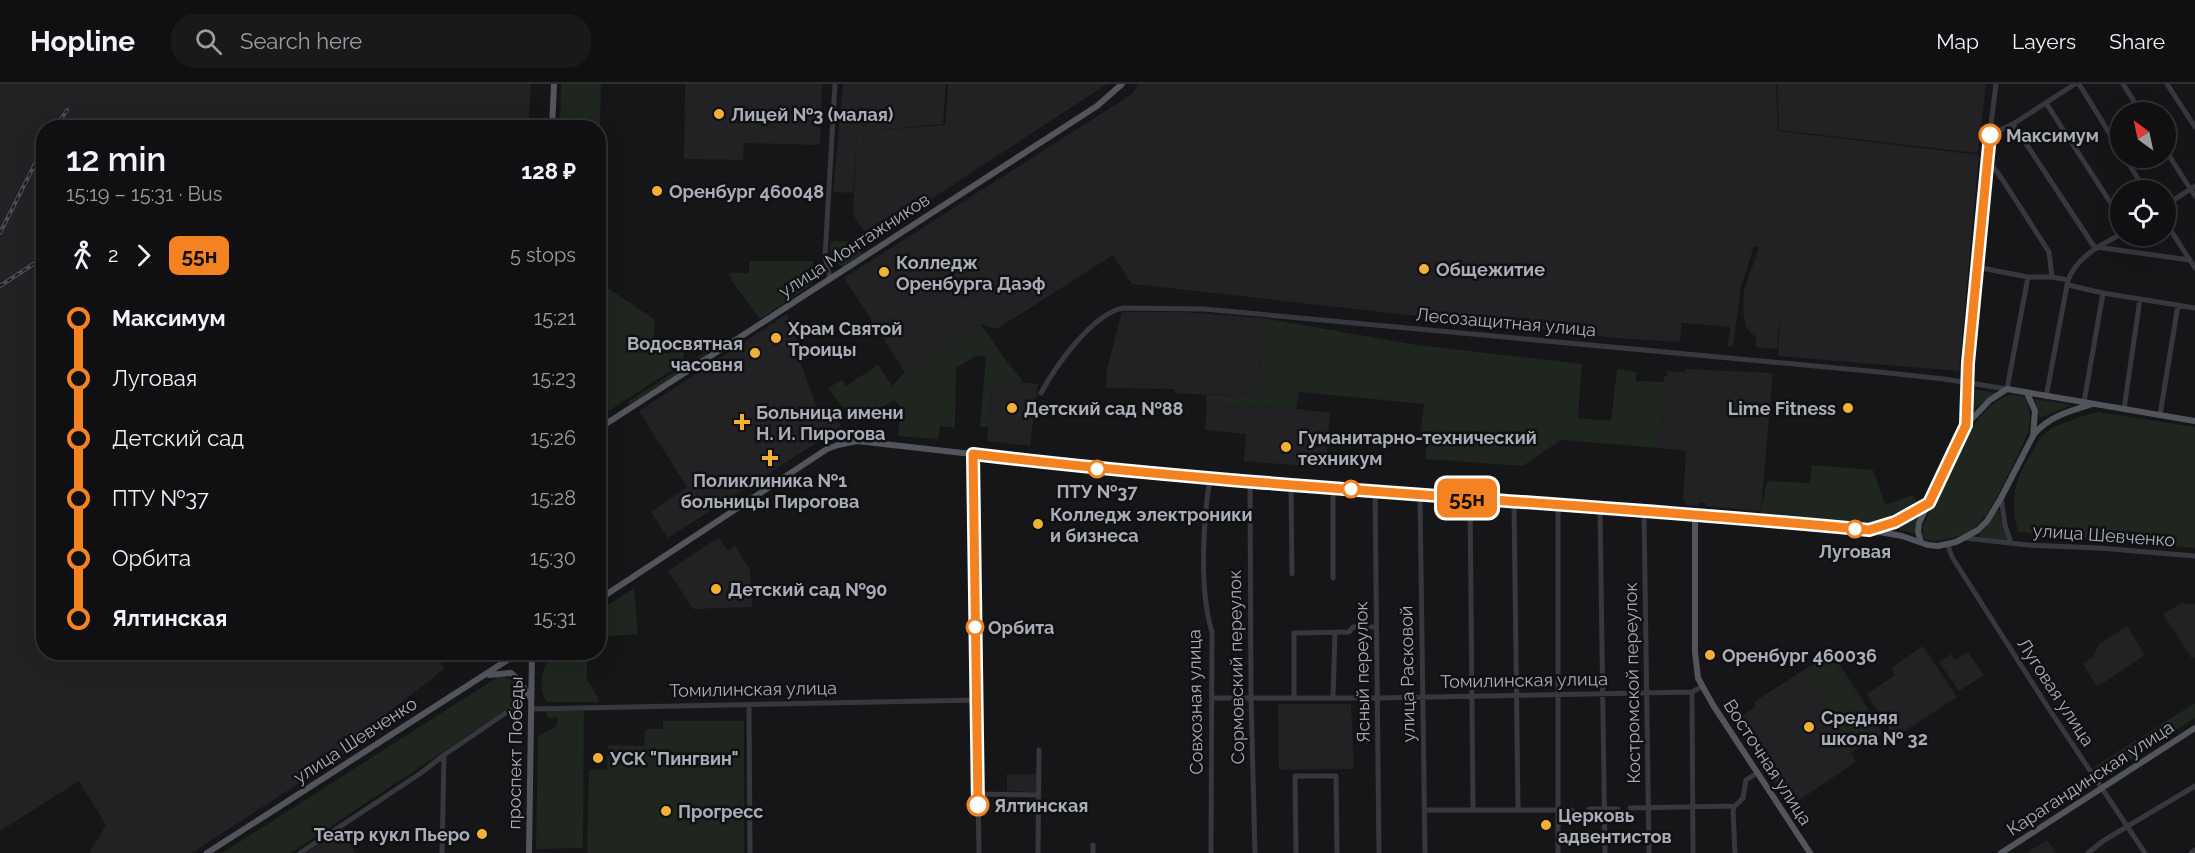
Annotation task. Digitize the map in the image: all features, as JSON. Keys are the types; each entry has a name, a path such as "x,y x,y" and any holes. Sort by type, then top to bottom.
{"main road":[{"path":"552,120 554,84"},
{"name":"улица Монтажников","path":"606,424 1097,106 1122,84"},
{"path":"1921,542 1918,529 1966,425 1990,400 2007,389 2195,421"},
{"path":"2027,393 2035,411 2032,436"},
{"path":"606,595 831,447 848,442 867,441 1098,469 1869,530 1933,545 1948,545 1965,538 1982,526 2001,498 2032,436 2042,425 2054,417 2093,404"},
{"path":"1869,530 1895,522 1929,503"},
{"path":"1695,516 1695,652 1696,669 1701,687"},
{"name":"улица Шевченко","path":"207,853 507,660"},
{"name":"проспект Победы","path":"528,853 532,660"},
{"path":"483,676 511,673 518,679 531,699"},
{"name":"Восточная улица","path":"1701,687 1810,853"},
{"name":"Карагандинская улица","path":"2001,853 2195,728"}],"street":[{"path":"830,278 825,257 835,84"},
{"path":"1966,425 1966,382 1976,267 1996,84"},
{"path":"1990,135 2013,124 2077,84 2110,135"},
{"path":"2123,84 2135,102"},
{"path":"2167,84 2195,127"},
{"path":"2046,103 2110,202"},
{"path":"2013,124 2092,245 2190,260"},
{"path":"1987,158 2049,252 2052,277"},
{"path":"2176,165 2193,188 2195,196"},
{"path":"2176,199 2193,188"},
{"path":"2176,238 2195,268"},
{"path":"2046,397 2068,283 2078,264 2096,247 2110,240"},
{"path":"1976,267 2028,277 2052,277 2103,293 2195,308"},
{"path":"2007,389 2028,277"},
{"path":"2084,402 2103,293"},
{"path":"2124,409 2140,299"},
{"path":"2160,415 2178,305"},
{"name":"Лесозащитная улица","path":"1041,393 1057,365 1078,340 1113,310 1123,308 1211,309 1868,371 2007,389"},
{"path":"973,454 979,853"},
{"name":"Совхозная улица","path":"1210,478 1204,511 1204,544 1207,615 1212,632 1211,853"},
{"name":"Сормовский переулок","path":"1250,481 1251,698 1255,853"},
{"path":"1291,485 1292,574"},
{"path":"1333,488 1333,578"},
{"name":"Ясный переулок","path":"1375,491 1379,853"},
{"name":"улица Расковой","path":"1420,495 1425,853"},
{"path":"1470,498 1473,809"},
{"name":"улица Шевченко","path":"2001,498 2005,525 2011,543"},
{"path":"1514,502 1518,809"},
{"path":"1558,505 1558,853"},
{"path":"1600,509 1605,853"},
{"name":"Костромской переулок","path":"1644,512 1650,853"},
{"name":"улица Шевченко","path":"1965,538 2195,556"},
{"name":"Луговая улица","path":"1948,545 1961,572 2145,853"},
{"path":"1294,698 1294,633 1348,632 1353,627 1375,627"},
{"path":"1334,698 1335,632"},
{"path":"1693,853 1692,692 1701,687"},
{"name":"Томилинская улица","path":"1213,698 1472,697 1692,692"},
{"name":"Томилинская улица","path":"531,709 977,700"},
{"path":"748,705 750,853"},
{"path":"300,853 421,773 513,708"},
{"path":"1038,853 1039,750"},
{"path":"442,853 444,755"},
{"path":"1735,853 1733,810 1743,798 1746,780 1756,773"},
{"path":"1296,853 1295,776 1336,776 1337,853"},
{"path":"2088,853 2195,786"},
{"path":"978,794 1039,795"},
{"path":"1630,808 1735,806"},
{"path":"1589,809 1618,809"},
{"path":"1425,810 1572,810"},
{"path":"1093,845 1093,853"},
{"path":"2191,853 2195,850"}],"shaded area":[{"path":"0,84 531,84 528,120 36,120 36,660 439,660 445,668 342,749 344,754 192,853 89,853 106,825 79,781 0,831"},
{"path":"561,84 601,84 600,120 560,120"},
{"path":"685,84 822,84 820,145 744,143 743,160 684,159"},
{"path":"843,84 946,84 943,124 864,131 945,125 948,84 1107,84 870,239 853,215 857,131 853,193 833,192"},
{"path":"1138,84 1776,84 1778,131 1979,155 1959,371 1778,356 1780,316 1777,349 1756,347 1756,338 1746,327 1743,310 1744,290 1759,248 1754,246 1741,287 1733,346 1728,346 1730,327 1682,323 1680,342 1616,338 1132,284 1113,255 997,329 981,324 905,372 844,278 1132,94"},
{"path":"1777,84 1986,84 1978,153 1779,130"},
{"path":"835,241 858,242 862,254 843,267 836,263 831,255 830,243"},
{"path":"749,261 813,261 812,284 760,319 732,281 730,273 749,273"},
{"path":"606,287 655,320 653,353 684,352 683,363 606,412"},
{"path":"1122,312 1183,312 1263,318 1260,377 1254,396 1175,393 1174,389 1106,388 1107,369"},
{"name":"Больница имени Н. И. Пирогова","path":"787,314 797,340 794,343 795,348 820,416 832,410 841,427 668,538 651,512 687,487 639,411"},
{"path":"1263,318 1417,345 1582,364 1578,418 1611,421 1617,369 1637,372 1636,381 1664,382 1658,448 1561,440 1523,466 1425,459 1428,437 1420,436 1424,404 1299,392 1296,409 1259,404 1256,407 1207,404 1206,395 1254,396 1260,377"},
{"path":"981,324 1023,381 1017,382 1016,389 991,386 988,427 980,427 986,357 976,356 956,368 955,428 940,426 938,439 898,436 901,407 894,400 858,421 841,405 828,388 842,380 846,386 878,365 892,386 905,372"},
{"path":"707,351 707,355 630,404 628,402"},
{"path":"1686,369 1773,373 1761,511 1706,506 1706,503 1699,502 1698,506 1687,505 1683,500 1686,451 1658,448 1664,376 1667,376 1667,371 1685,372"},
{"name":"Детский сад №88","path":"1017,382 1038,384 1030,446 987,441 991,385 1016,388"},
{"path":"1972,389 1996,393 1972,411"},
{"path":"2013,394 2025,397 2030,424 2028,433 1989,510 1975,527 1965,533 1945,540 1926,540 1922,535 1923,526 1948,470 1969,431 1982,414 1997,402"},
{"path":"2035,399 2072,405 2040,418"},
{"name":"Гуманитарно-технический техникум","path":"1207,404 1256,407 1259,404 1330,413 1326,468 1244,461 1246,434 1205,430"},
{"path":"2097,412 2195,427 2195,548 2018,532 2014,510 2015,490 2021,472 2039,440 2060,424"},
{"path":"1812,465 1873,470 1885,505 1912,495 1917,501 1883,520 1863,524 1760,516 1767,481 1810,483"},
{"path":"1998,508 2007,540 1978,537"},
{"path":"1918,516 1914,534 1894,528"},
{"name":"Детский сад №90","path":"719,537 728,551 735,546 750,570 752,607 693,609 668,571"},
{"path":"634,588 638,634 606,636 606,606"},
{"path":"2181,603 2195,604 2195,657 2192,659 2163,614"},
{"path":"2127,626 2145,655 2097,687 2083,664 2093,656 2099,644"},
{"path":"1923,646 1957,697 1900,734 1891,732 1867,694 1895,675 1891,668"},
{"name":"Средняя школа № 32","path":"1832,652 1883,733 1851,753 1856,762 1790,806 1735,721 1756,706 1754,702"},
{"path":"1968,652 1984,675 1959,691 1939,662 1951,654 1955,660"},
{"path":"544,660 587,660 587,679 598,702 547,702 542,688 546,664"},
{"path":"1830,663 1838,668 1872,722 1867,735 1856,742 1846,738 1812,685 1810,676 1818,667"},
{"path":"498,677 509,678 515,682 523,698 291,853 222,853"},
{"path":"2195,703 2195,718 2148,748 2141,737"},
{"path":"1278,704 1351,704 1354,769 1279,770"},
{"path":"547,711 584,711 583,848 536,849 538,736 557,726 558,718 547,717"},
{"name":"Прогресс","path":"663,721 744,721 744,853 587,853 589,769 607,770 608,745 644,746 645,729 663,729"},
{"path":"2136,740 2143,752 2100,779 2093,768"},
{"path":"1007,774 1037,774 1036,792 1007,791"},
{"path":"341,830 356,853 306,853"},
{"path":"2047,840 2056,853 2027,853"}],"railway":[{"path":"60,120 67,110"},
{"path":"0,233 36,162"},
{"path":"0,286 36,262"}],"bus line":[{"name":"55н","path":"978,805 973,454 1098,469 1385,492 1869,530 1887,526 1929,503 1966,425 1966,382 1990,135"}],"place":[{"name":"Лицей №3 (малая)","path":"719,114"},
{"name":"Максимум","path":"1990,135"},
{"name":"Оренбург 460048","path":"657,191"},
{"name":"Общежитие","path":"1424,269"},
{"name":"Колледж Оренбурга Даэф","path":"884,272"},
{"name":"Храм Святой Троицы","path":"776,338"},
{"name":"Водосвятная часовня","path":"755,353"},
{"name":"Детский сад №88","path":"1012,408"},
{"name":"Lime Fitness","path":"1848,408"},
{"name":"Больница имени Н. И. Пирогова","path":"742,422"},
{"name":"Гуманитарно-технический техникум","path":"1286,447"},
{"name":"Поликлиника №1 больницы Пирогова","path":"770,458"},
{"name":"ПТУ №37","path":"1097,469"},
{"name":"Колледж электроники и бизнеса","path":"1038,524"},
{"name":"Луговая","path":"1855,529"},
{"name":"Детский сад №90","path":"716,589"},
{"name":"Орбита","path":"975,627"},
{"name":"Оренбург 460036","path":"1710,655"},
{"name":"Средняя школа № 32","path":"1809,727"},
{"name":"УСК \"Пингвин\"","path":"598,758"},
{"name":"Ялтинская","path":"978,805"},
{"name":"Прогресс","path":"666,811"},
{"name":"Церковь адвентистов","path":"1546,825"},
{"name":"Театр кукл Пьеро","path":"482,834"}]}
